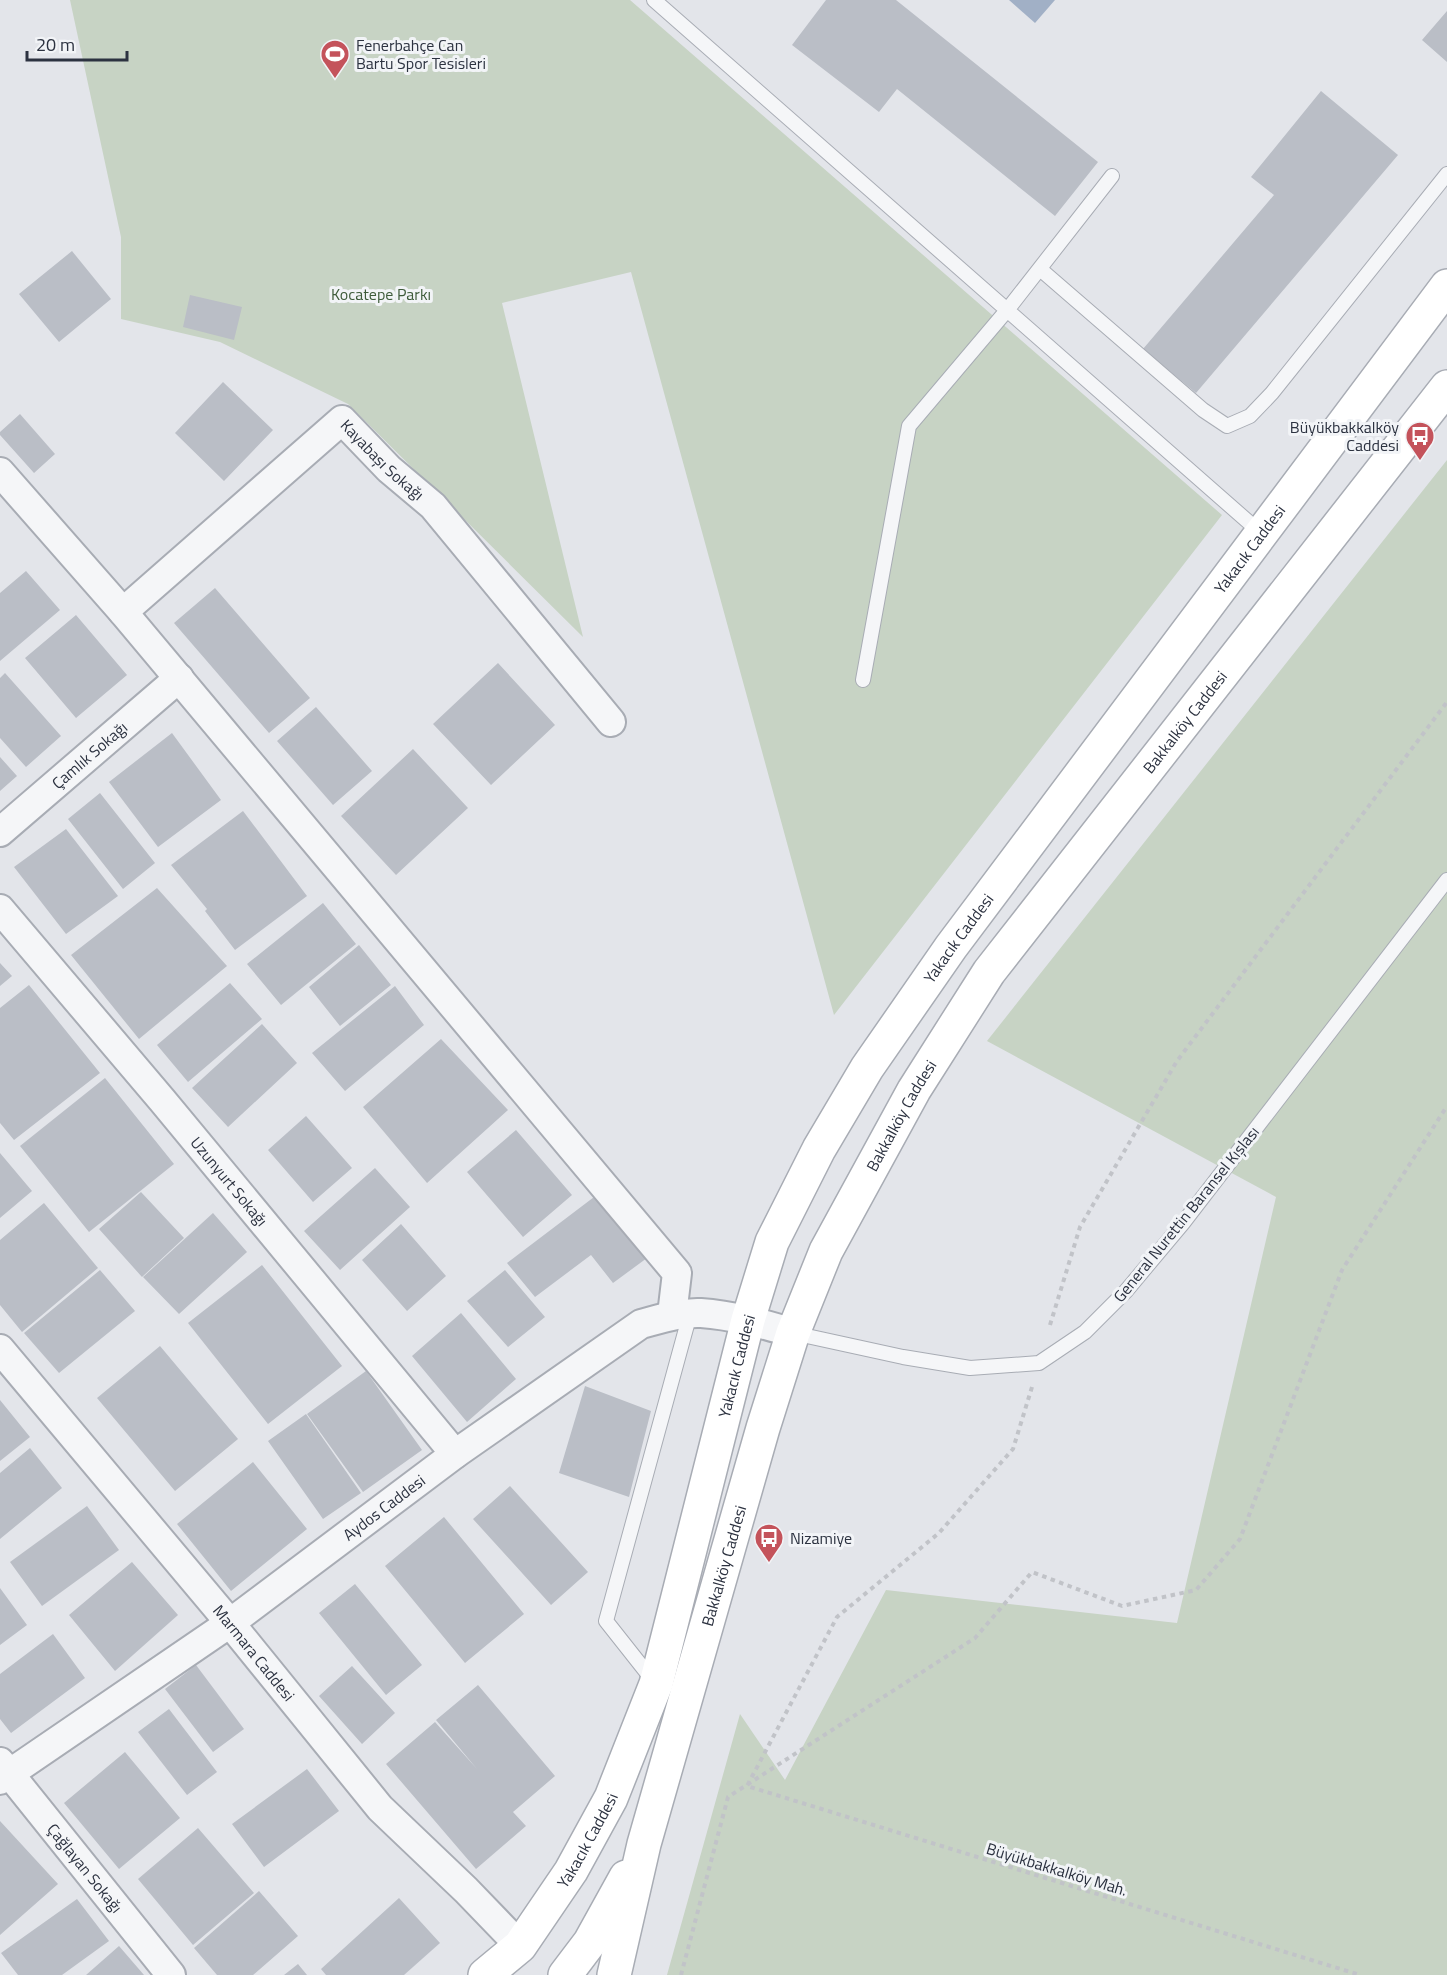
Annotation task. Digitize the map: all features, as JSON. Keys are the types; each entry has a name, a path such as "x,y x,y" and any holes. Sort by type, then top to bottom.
{"main road":[{"name":"Yakacık Caddesi","path":"485,1975 516,1960 571,1870 611,1798 656,1684 748,1320 772,1242 819,1149 867,1068 951,947 1447,286"},
{"name":"Bakkalköy Caddesi","path":"614,1975 644,1844 763,1428 793,1333 826,1251 914,1090 989,972 1447,387"},
{"path":"565,1975 590,1942 644,1844"},
{"path":"544,1911 562,1909 575,1917 590,1942 600,1975"}],"street":[{"name":"Kayabaşı Sokağı","path":"123,612 342,420 389,469 433,506 611,722"},
{"path":"0,472 179,678 677,1273 681,1315"},
{"name":"Çamlık Sokağı","path":"0,832 179,678"},
{"name":"Uzunyurt Sokağı","path":"0,909 162,1100 455,1454"},
{"name":"Aydos Caddesi","path":"3,1772 230,1623 455,1454 641,1324 700,1313 748,1320 793,1333"},
{"name":"Marmara Caddesi","path":"0,1349 230,1623 380,1808 466,1890 516,1960"},
{"name":"Çağlayan Sokağı","path":"3,1772 171,1975"}],"lane":[{"path":"654,0 1261,533"},
{"path":"1040,269 1203,410 1227,426 1250,416 1272,393 1447,174"},
{"path":"863,680 909,426 1008,309 1112,176"},
{"name":"General Nurettin Baransel Kışlası","path":"1039,1363 1084,1332 1126,1291 1190,1214 1447,880"},
{"path":"656,1684 606,1621 681,1315"},
{"path":"793,1333 903,1358 970,1368 1039,1363"}],"path":[{"path":"747,1786 837,1617 939,1533 1013,1449 1080,1227 1177,1061 1447,702"},
{"path":"681,1975 728,1797 975,1638 1032,1572 1122,1606 1196,1590 1240,1539 1342,1270 1447,1106"},
{"name":"Büyükbakkalköy Mah.","path":"747,1786 1360,1975"}],"green space":[{"name":"Kocatepe Parkı","path":"70,0 630,0 1222,515 834,1015 631,272 502,303 583,637 348,404 220,342 121,319 121,237"},
{"path":"1447,460 1447,1975 667,1975 740,1714 785,1780 886,1590 1177,1623 1276,1197 987,1041"}],"water":[{"path":"1009,0 1055,0 1035,23"}],"building":[{"path":"826,0 896,0 1098,162 1055,216 897,89 879,112 792,45"},
{"path":"1447,11 1447,62 1422,40"},
{"path":"1321,91 1398,155 1196,393 1143,349 1274,195 1251,177"},
{"path":"72,251 111,299 59,342 19,294"},
{"path":"190,295 242,307 234,340 183,327"},
{"path":"223,382 273,430 224,481 175,433"},
{"path":"20,414 55,454 34,473 0,435 0,432"},
{"path":"26,571 60,610 0,661 0,593"},
{"path":"215,588 310,698 269,733 174,623"},
{"path":"76,615 127,675 76,718 25,658"},
{"path":"498,663 555,725 491,785 433,724"},
{"path":"5,673 61,736 26,767 0,738 0,678"},
{"path":"316,707 372,771 333,805 277,741"},
{"path":"172,733 221,800 158,847 109,782"},
{"path":"413,749 468,808 396,875 341,816"},
{"path":"0,757 17,776 0,791"},
{"path":"100,793 155,863 123,889 68,819"},
{"path":"243,811 307,896 235,950 205,911 207,909 171,865"},
{"path":"66,829 118,896 66,934 14,867"},
{"path":"157,888 227,966 139,1039 71,955"},
{"path":"323,903 356,944 281,1005 247,964"},
{"path":"359,945 391,985 340,1026 309,987"},
{"path":"0,963 12,976 0,986"},
{"path":"230,983 262,1019 188,1082 157,1045"},
{"path":"29,985 100,1073 14,1140 0,1123 0,1008"},
{"path":"395,986 424,1025 345,1091 312,1053"},
{"path":"262,1024 297,1063 228,1127 192,1088"},
{"path":"441,1039 508,1110 427,1183 363,1107"},
{"path":"105,1078 174,1164 89,1232 20,1146"},
{"path":"306,1116 352,1168 313,1202 268,1150"},
{"path":"516,1130 572,1195 523,1237 467,1172"},
{"path":"0,1153 32,1191 0,1218"},
{"path":"375,1168 410,1207 340,1270 304,1231"},
{"path":"141,1192 184,1238 142,1277 99,1229"},
{"path":"598,1194 647,1258 613,1283 591,1255 535,1297 507,1263"},
{"path":"44,1203 98,1268 22,1332 0,1305 0,1240"},
{"path":"213,1213 247,1252 179,1314 143,1277"},
{"path":"401,1224 446,1276 407,1311 362,1260"},
{"path":"262,1265 342,1366 268,1424 188,1323"},
{"path":"100,1270 135,1311 59,1373 24,1333"},
{"path":"505,1270 545,1317 508,1347 467,1301"},
{"path":"461,1313 516,1379 467,1422 412,1356"},
{"path":"160,1346 238,1439 175,1491 97,1398"},
{"path":"366,1371 422,1450 363,1492 307,1414"},
{"path":"585,1386 651,1411 629,1497 559,1473"},
{"path":"0,1400 30,1437 0,1461"},
{"path":"306,1414 361,1493 323,1519 268,1441"},
{"path":"30,1448 62,1488 0,1539 0,1473"},
{"path":"253,1462 307,1529 231,1591 177,1524"},
{"path":"510,1486 588,1572 551,1605 473,1519"},
{"path":"87,1506 119,1550 42,1606 10,1562"},
{"path":"444,1517 524,1614 465,1663 385,1566"},
{"path":"132,1562 178,1615 115,1671 69,1615"},
{"path":"355,1584 422,1665 386,1695 319,1613"},
{"path":"0,1588 27,1625 0,1645"},
{"path":"53,1634 85,1678 11,1733 0,1719 0,1674"},
{"path":"196,1665 244,1729 213,1752 165,1689"},
{"path":"352,1666 395,1713 362,1744 319,1696"},
{"path":"478,1685 555,1776 513,1812 526,1826 476,1869 386,1764 435,1722 477,1769 436,1720"},
{"path":"169,1709 217,1772 187,1795 138,1732"},
{"path":"125,1752 180,1818 119,1869 64,1803"},
{"path":"307,1769 339,1811 264,1867 232,1824"},
{"path":"0,1821 58,1884 0,1935"},
{"path":"198,1828 254,1893 193,1945 138,1879"},
{"path":"259,1891 298,1936 253,1975 217,1975 194,1948"},
{"path":"399,1898 440,1943 404,1975 326,1975 321,1969"},
{"path":"77,1899 109,1941 62,1975 18,1975 1,1953"},
{"path":"119,1946 144,1975 86,1975"},
{"path":"298,1964 307,1975 284,1975"}],"place":[{"name":"Fenerbahçe Can Bartu Spor Tesisleri","path":"335,80"},
{"name":"Büyükbakkalköy Caddesi","path":"1420,462"},
{"name":"Nizamiye","path":"769,1564"}]}
